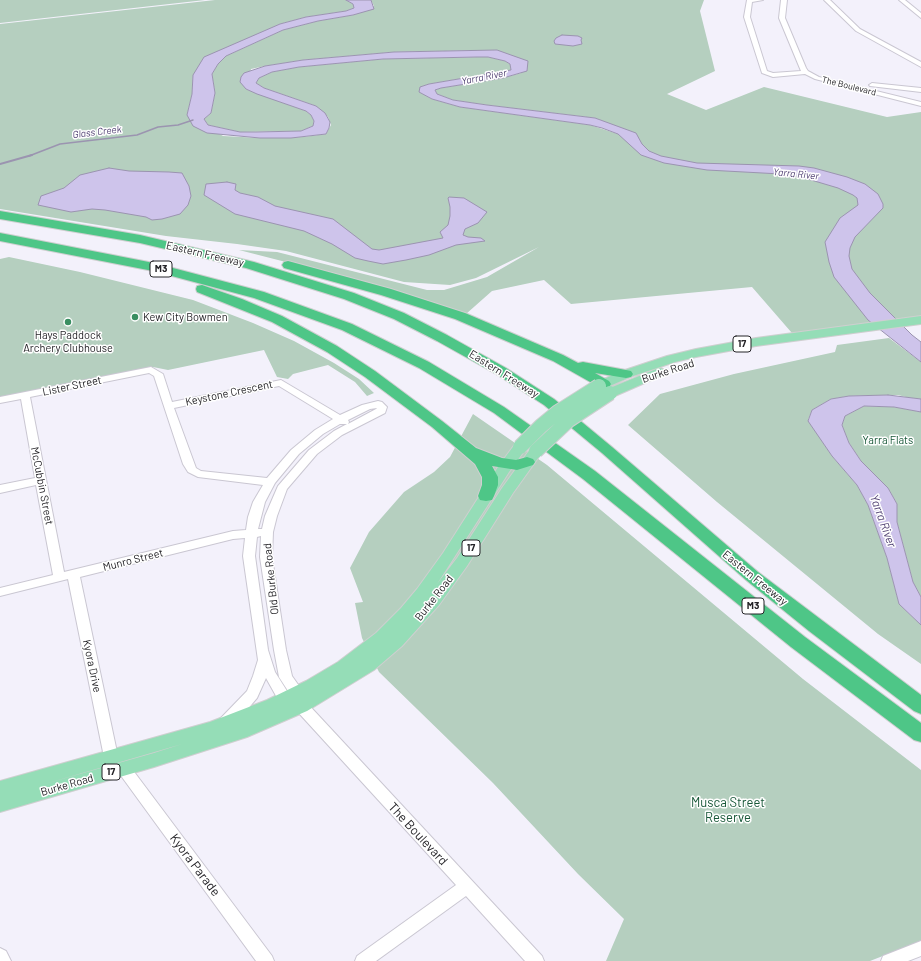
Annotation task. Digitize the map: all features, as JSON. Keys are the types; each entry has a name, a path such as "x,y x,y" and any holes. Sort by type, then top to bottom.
{"highway":[{"name":"Eastern Freeway","path":"0,215 140,239 250,265 349,296 421,327 502,371 549,402 581,427 752,576 815,626 921,706"},
{"name":"Eastern Freeway","path":"0,237 154,267 259,295 347,327 424,365 453,381 499,410 589,475 798,642 921,734"},
{"path":"0,237 169,279 257,310 296,328 339,353 470,449 482,461 490,477 490,485 486,496"},
{"path":"140,239 256,259 299,268 365,286 460,316 558,358 609,372 626,374"},
{"path":"558,358 607,388"},
{"path":"470,449 493,460 508,464 527,462"}],"main road":[{"name":"17","path":"816,337 921,320"},
{"name":"17","path":"816,337 921,326"},
{"name":"Burke Road","path":"118,763 294,699 368,666 402,627 450,580 527,462 547,439 607,388 626,374 671,359 723,347 816,337"},
{"name":"Burke Road","path":"402,627 508,464 529,438 545,423 574,401 607,388 639,380 683,364 739,351 816,337"},
{"path":"671,359 683,364"},
{"name":"Burke Road","path":"0,804 26,789 118,763 241,732 294,699"},
{"name":"Burke Road","path":"0,789 26,789"}],"street":[{"path":"760,0 750,1 746,17 764,72 770,75 806,72"},
{"path":"784,0 782,18 803,69 806,72"},
{"path":"827,0 858,30 921,65"},
{"path":"902,0 921,16"},
{"name":"The Boulevard","path":"806,72 817,78 921,104"},
{"path":"857,87 863,84 921,90"},
{"path":"871,91 880,86"},
{"name":"Keystone Crescent","path":"144,371 152,370 158,374 188,464 192,470 198,474 270,482"},
{"name":"Lister Street","path":"0,400 144,371"},
{"name":"Keystone Crescent","path":"169,406 281,383 344,422"},
{"name":"McCubbin Street","path":"24,395 59,577"},
{"name":"Old Burke Road","path":"294,699 274,684 264,660 249,556 251,533 260,502 270,482 294,452 320,432 344,422"},
{"name":"Old Burke Road","path":"294,699 282,662 266,557 267,532 276,501 289,477 344,422"},
{"path":"0,489 41,480"},
{"name":"Munro Street","path":"0,592 233,535 267,532"},
{"name":"Kyora Drive","path":"73,574 118,763"},
{"name":"Old Burke Road","path":"219,726 233,715 252,694 260,676 264,660"},
{"name":"The Boulevard","path":"294,699 536,961"},
{"name":"Kyora Parade","path":"118,763 266,961"},
{"path":"363,961 467,886"},
{"path":"889,961 921,948"},
{"path":"0,956 3,961"}],"green space":[{"path":"0,0 205,0 0,23"},
{"path":"215,0 346,0 353,4 354,8 346,11 306,17 280,24 193,75 192,94 187,115 223,136 260,138 303,137 326,134 331,125 328,117 316,106 264,88 256,83 259,78 272,72 299,67 383,59 477,57 488,57 505,61 510,64 511,70 429,84 421,87 420,92 432,99 460,107 590,125 618,134 637,136 595,118 453,100 437,94 435,90 441,88 503,78 521,73 497,50 394,52 303,60 251,69 246,89 306,111 311,115 314,121 313,126 301,131 240,132 208,125 204,119 211,113 215,93 212,74 218,64 226,56 283,30 318,21 353,15 374,6 371,0 704,0 700,11 715,71 667,94 706,110 764,87 887,117 921,112 921,322 798,340 752,287 571,304 544,280 492,291 466,314 356,280 239,250 277,252 427,290 444,290 487,277 539,247 476,278 450,285 404,282 286,251 166,236 0,209 0,24"},
{"path":"9,257 80,272 193,300 253,323 294,341 359,379 374,393 367,396 355,382 328,365 293,374 288,379 277,377 264,350 168,370 153,367 0,398 0,259"},
{"path":"889,338 921,362 921,399 898,395 849,396 831,399 812,410 808,420 832,456 857,485 868,505 887,558 899,604 921,625 921,664 878,634 717,502 628,425 660,394 734,374 835,352 837,345"},
{"name":"Yarra Flats","path":"864,406 894,407 921,412 921,597 913,582 897,522 897,504 888,488 861,461 849,443 842,425 845,416"},
{"name":"Musca Street Reserve","path":"473,414 547,465 803,679 921,770 921,941 870,961 606,961 624,919 578,874 493,783 379,672 362,638 355,603 363,602 350,568 369,532 404,492 434,472 450,457"}],"water":[{"name":"Yarra River","path":"346,0 371,0 374,9 283,30 226,56 218,64 212,74 215,93 211,113 204,119 208,125 240,132 301,131 313,126 314,121 311,115 306,111 257,94 246,89 240,82 244,73 265,66 303,60 394,52 497,50 528,61 527,71 503,78 441,88 435,90 437,94 453,100 595,118 636,133 642,144 649,151 661,156 697,163 799,166 814,168 847,177 865,184 878,194 883,204 883,208 855,237 850,248 849,256 852,269 870,293 921,342 921,362 868,320 834,277 825,242 840,218 858,205 857,198 853,195 838,188 801,177 781,174 707,170 664,163 641,155 618,134 602,128 590,125 460,107 432,99 419,92 420,87 429,84 511,70 510,64 505,61 488,57 383,59 299,67 272,72 259,78 256,83 264,88 316,106 325,113 330,122 326,134 291,138 260,138 207,133 193,126 187,115 192,94 193,75 204,57 280,24 306,17 346,11 354,8 353,4"},
{"path":"562,35 578,36 582,38 582,44 573,46 555,44 554,41 556,38"},
{"path":"109,168 129,171 182,173 189,186 191,196 188,205 180,214 152,220 146,217 105,210 92,209 71,212 38,205 41,196 64,188 80,175"},
{"path":"227,182 236,184 235,190 240,193 258,197 275,206 333,219 372,249 379,250 443,238 440,232 448,225 450,216 448,198 464,198 487,212 478,223 465,229 463,235 481,238 485,241 456,245 429,255 383,264 368,261 355,258 332,244 304,231 235,214 204,195 206,184"},
{"name":"Yarra River","path":"888,395 921,399 921,412 894,407 864,406 845,416 842,425 849,443 861,461 888,488 897,504 897,522 913,582 921,597 921,625 899,604 887,558 868,505 857,485 832,456 808,421 812,410 831,399 849,396"}],"waterway":[{"name":"Glass Creek","path":"30,155 60,144 137,135 158,127 178,125 193,120"},
{"name":"Glass Creek","path":"0,164 30,155"}],"place":[{"name":"Kew City Bowmen","path":"135,317"},
{"name":"Hays Paddock Archery Clubhouse","path":"68,322"}]}
